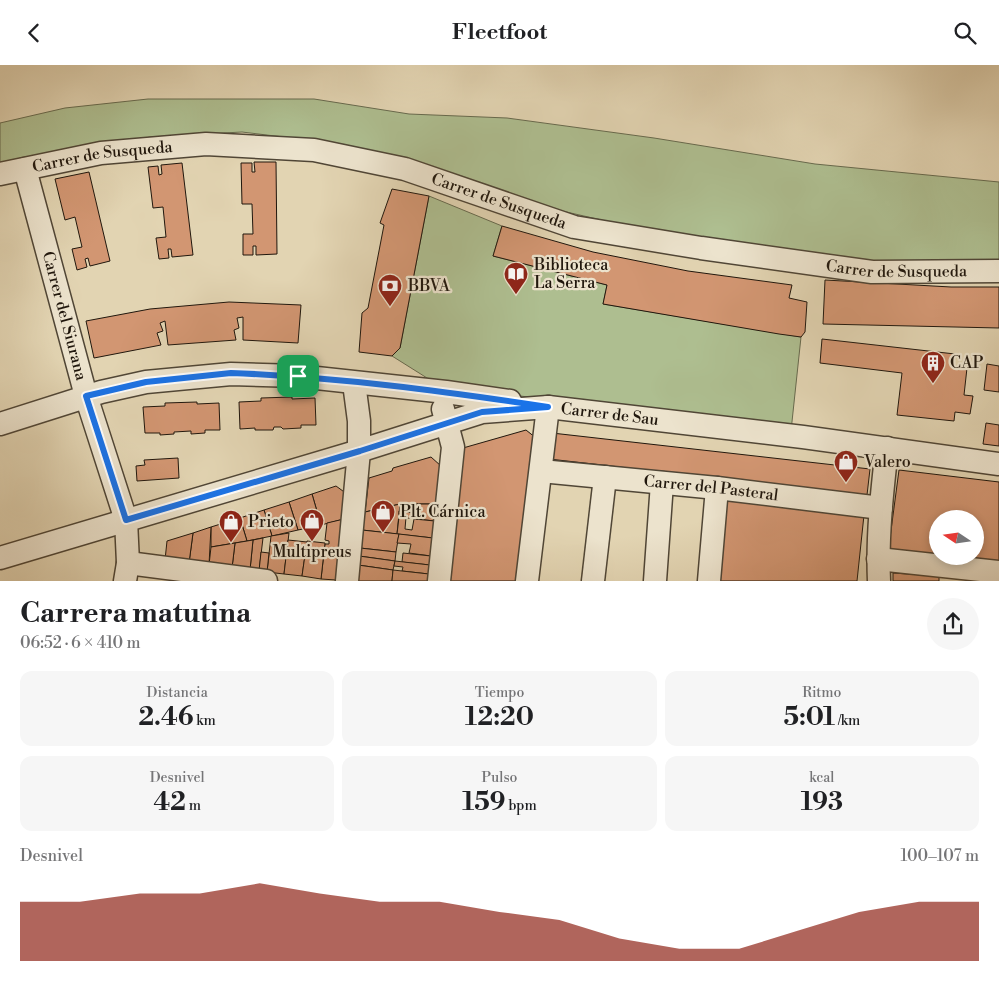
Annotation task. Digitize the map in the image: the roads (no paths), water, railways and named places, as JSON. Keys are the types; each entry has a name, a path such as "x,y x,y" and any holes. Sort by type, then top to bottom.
{"street":[{"name":"Carrer de Susqueda","path":"0,173 100,153 206,144 314,150 405,169 574,227 700,248 872,272 999,271"},
{"name":"Carrer del Siurana","path":"25,169 86,396 126,520 127,572"},
{"path":"0,424 86,396 146,382 231,373 298,376 439,391 548,407 527,581"},
{"path":"347,581 360,451 359,421 354,383"},
{"path":"439,391 453,447 439,581"},
{"name":"Carrer de Sau","path":"0,558 360,451 482,412 548,407 887,448 999,464"},
{"path":"879,581 878,559 881,508 887,448"},
{"name":"Carrer del Pasteral","path":"541,471 717,488 881,508"},
{"path":"593,581 605,477"},
{"path":"655,581 662,483"},
{"path":"709,581 717,488"},
{"path":"878,559 947,574 999,572"},
{"path":"127,572 266,581"}],"place":[{"name":"Biblioteca La Serra","path":"516,295"},
{"name":"BBVA","path":"390,307"},
{"name":"CAP","path":"933,384"},
{"name":"Valero","path":"846,483"},
{"name":"Plt. Cárnica","path":"383,533"},
{"name":"Multipreus","path":"312,542"},
{"name":"Prieto","path":"231,543"}]}
